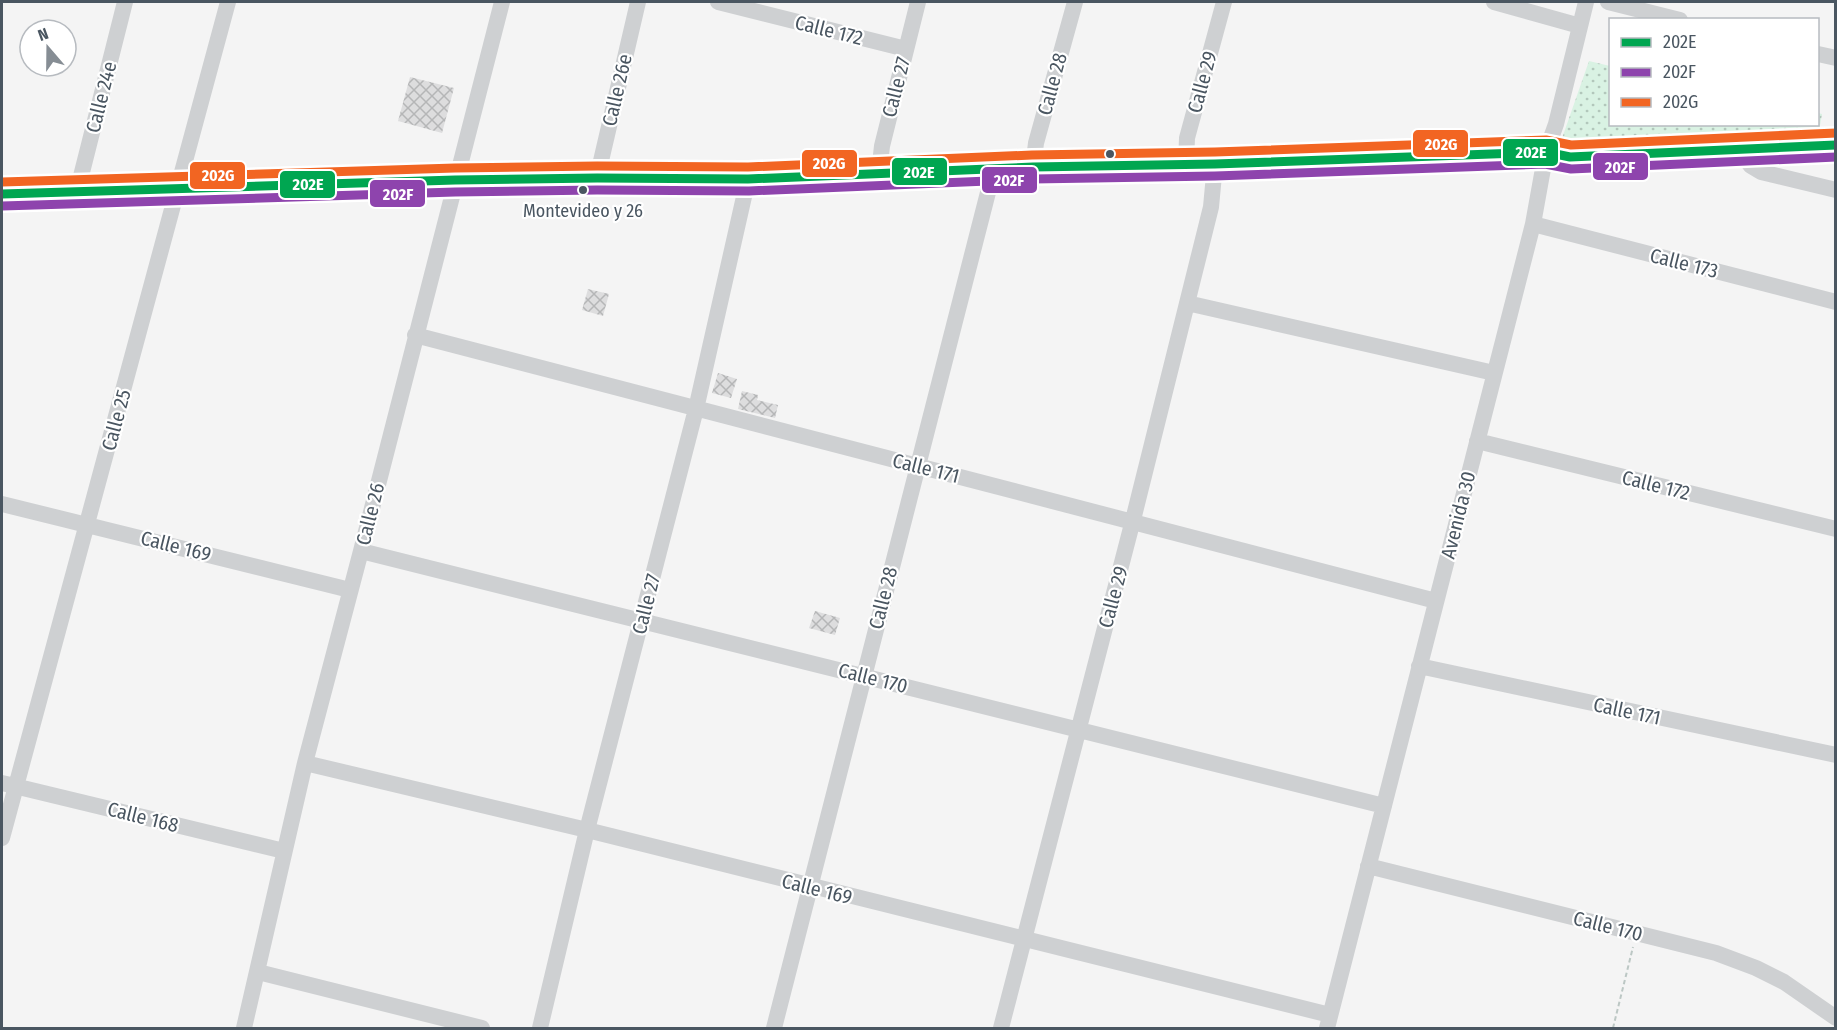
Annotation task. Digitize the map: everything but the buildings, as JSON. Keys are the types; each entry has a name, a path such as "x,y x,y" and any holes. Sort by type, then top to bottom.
{"main road":[{"path":"2,194 455,180 748,179 1034,167 1215,164 1546,152 1569,157 1836,145"}],"street":[{"name":"Calle 24e","path":"77,192 125,2"},
{"name":"Calle 25","path":"2,838 9,784 88,524 228,2"},
{"name":"Calle 26","path":"244,1029 305,763 502,2"},
{"name":"Calle 26e","path":"597,178 638,2"},
{"name":"Calle 172","path":"718,2 906,49"},
{"name":"Calle 27","path":"879,173 882,146 918,2"},
{"name":"Calle 28","path":"1034,167 1036,143 1075,2"},
{"name":"Calle 29","path":"1186,163 1187,138 1224,2"},
{"path":"1494,2 1580,26"},
{"name":"Avenida 30","path":"1328,1022 1533,224 1546,152 1556,124 1586,2"},
{"path":"1608,2 1672,18"},
{"path":"1819,54 1836,58"},
{"path":"1737,148 1751,166 1761,172 1836,190"},
{"name":"Calle 29","path":"1001,1029 1187,303 1213,197 1215,164"},
{"name":"Calle 28","path":"774,1029 994,169"},
{"name":"Calle 27","path":"540,1029 587,830 696,409 748,179"},
{"name":"Calle 173","path":"1533,224 1836,302"},
{"path":"1187,303 1494,373"},
{"name":"Calle 171","path":"415,335 1133,520 1436,602"},
{"name":"Calle 172","path":"1477,441 1836,529"},
{"name":"Calle 169","path":"2,504 350,590"},
{"name":"Calle 170","path":"361,551 1384,806"},
{"name":"Calle 171","path":"1419,666 1836,755"},
{"name":"Calle 169","path":"305,763 587,830 1023,939 1328,1022"},
{"name":"Calle 168","path":"9,784 284,851"},
{"name":"Calle 170","path":"1368,866 1716,953 1756,968 1784,982 1836,1018"},
{"path":"258,972 482,1029"}],"path":[{"path":"1613,1029 1636,933"}],"green space":[{"path":"1589,61 1609,66 1609,126 1819,126 1819,113 1822,114 1819,131 1560,144"}],"transit line":[{"name":"202G","path":"2,182 455,168 748,167 1032,155 1215,152 1546,140 1571,145 1836,133"},
{"name":"202E","path":"2,194 455,180 748,179 1033,167 1215,164 1546,152 1570,157 1836,145"},
{"name":"202F","path":"2,206 455,192 749,191 1033,179 1215,176 1545,164 1571,169 1836,157"}],"place":[{"name":"Montevideo y 26","path":"583,190"}]}
